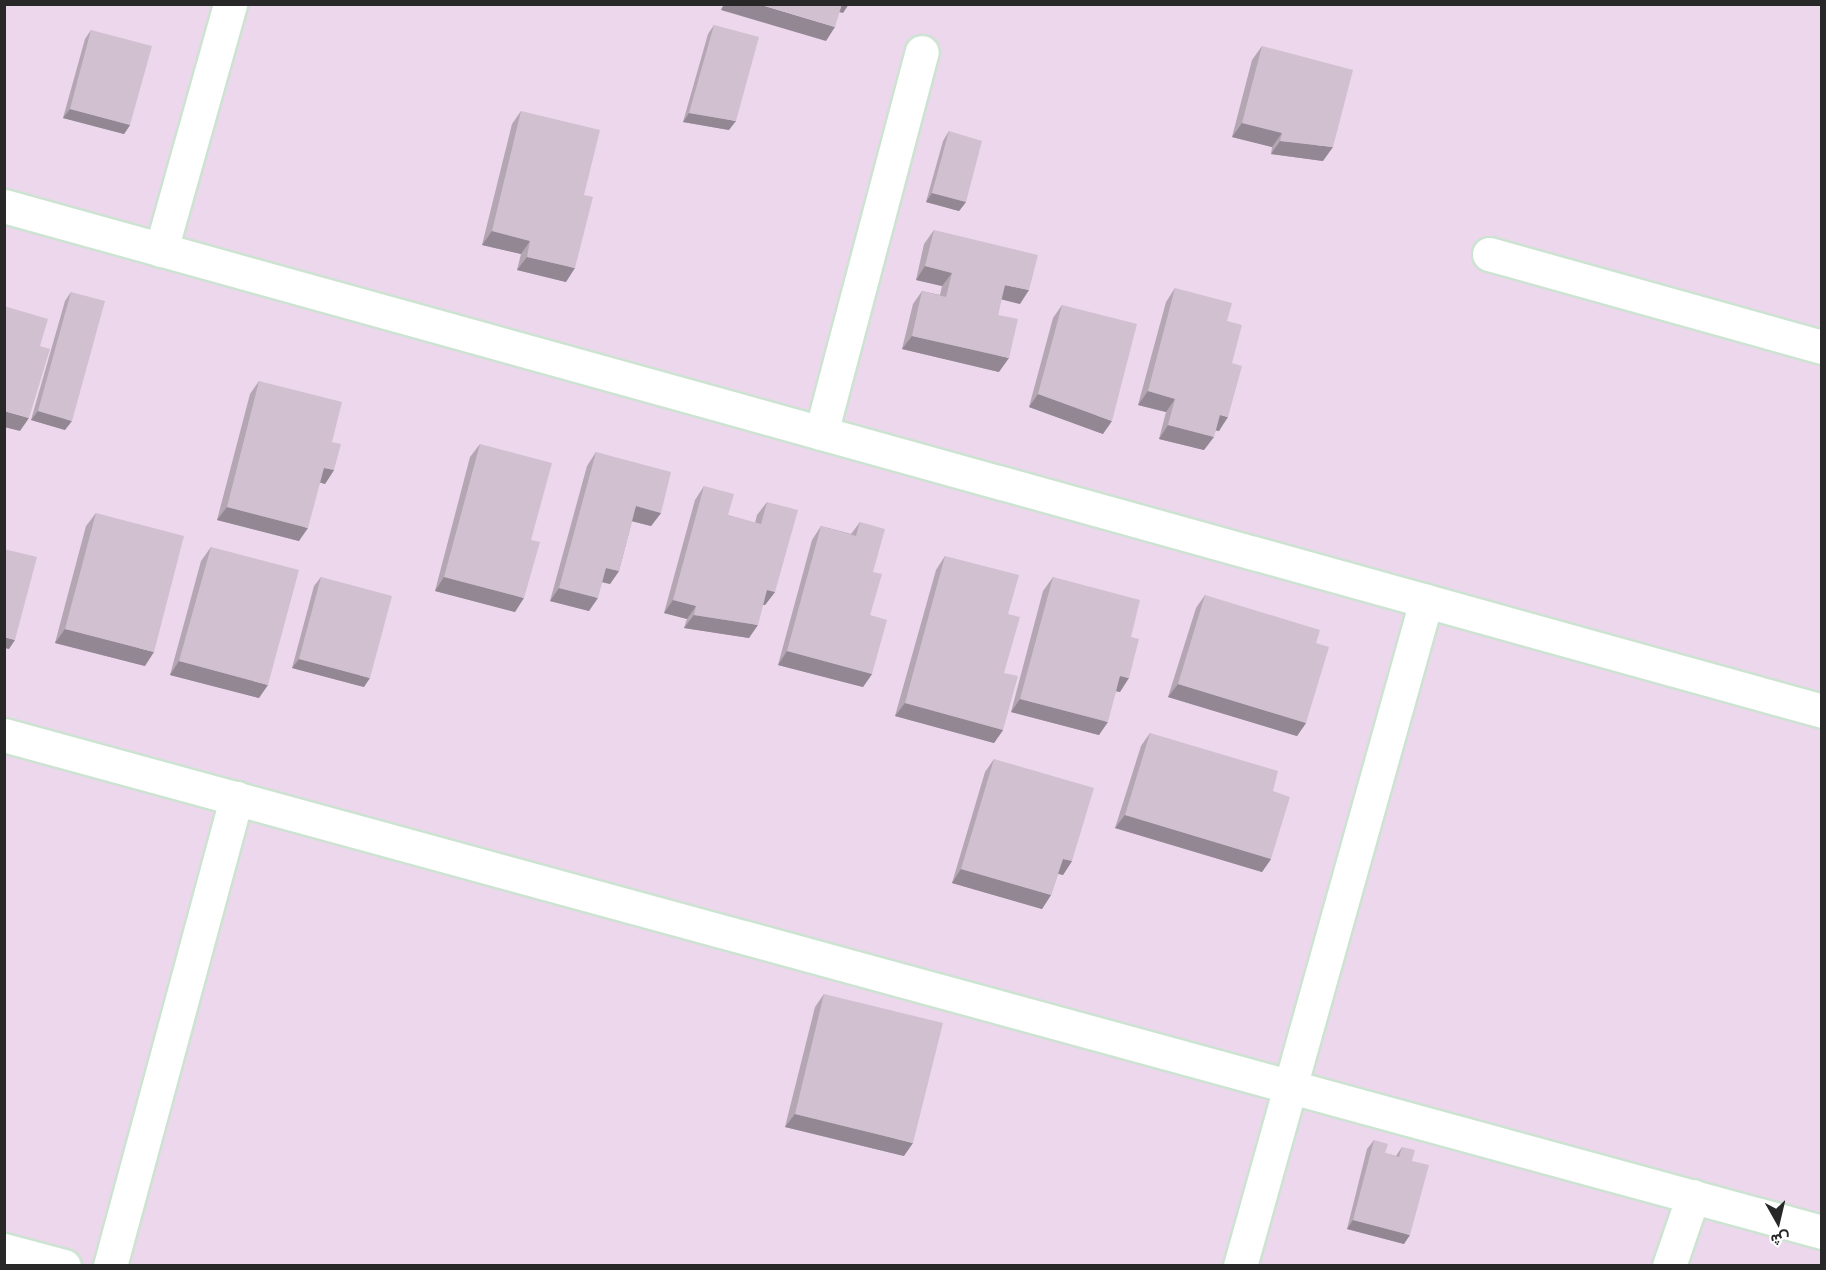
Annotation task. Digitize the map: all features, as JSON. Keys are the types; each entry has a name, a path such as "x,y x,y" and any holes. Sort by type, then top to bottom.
{"street":[{"path":"161,250 230,4"},
{"path":"821,433 922,52"},
{"path":"4,206 1821,711"},
{"path":"1489,254 1821,347"},
{"path":"1240,1266 1288,1085 1426,601"},
{"path":"4,735 1821,1232"},
{"path":"110,1266 236,798"},
{"path":"1669,1266 1694,1197"},
{"path":"4,1250 64,1266"}],"building":[{"path":"758,4 842,4 835,27"},
{"path":"714,25 759,37 736,121 689,113"},
{"path":"91,30 152,46 130,125 70,109"},
{"path":"1262,46 1353,70 1333,147 1280,141 1282,133 1242,123"},
{"path":"521,111 600,130 584,195 593,197 575,268 527,257 530,241 492,231"},
{"path":"949,131 982,141 966,202 932,193"},
{"path":"934,230 1038,255 1029,290 1005,285 998,315 1018,319 1009,358 912,336 922,291 946,297 952,273 925,266"},
{"path":"1175,288 1232,303 1227,321 1242,325 1232,363 1242,366 1228,417 1220,415 1214,437 1168,425 1175,399 1148,391"},
{"path":"71,292 105,301 72,421 38,411"},
{"path":"1062,305 1137,324 1112,421 1038,394"},
{"path":"4,306 48,319 40,346 50,349 29,418 4,411"},
{"path":"259,381 342,402 332,442 341,444 334,470 324,468 308,528 227,507"},
{"path":"480,444 552,463 531,540 540,542 524,598 444,577"},
{"path":"596,452 671,472 661,513 636,506 619,571 606,568 598,598 559,588"},
{"path":"704,486 734,494 728,515 761,524 767,502 798,510 775,592 767,590 758,625 694,615 696,606 673,600"},
{"path":"96,513 184,536 154,652 65,629"},
{"path":"860,522 885,529 873,572 882,574 870,615 887,620 872,674 787,651 821,526 856,536"},
{"path":"211,547 299,570 268,685 179,661"},
{"path":"4,549 37,557 15,640 4,637"},
{"path":"945,556 1019,575 1008,614 1020,617 1004,673 1018,676 1003,730 905,703"},
{"path":"321,577 392,596 370,678 299,659"},
{"path":"1053,577 1140,600 1131,637 1139,639 1129,678 1120,676 1108,722 1020,699"},
{"path":"1205,595 1320,630 1316,643 1329,647 1306,723 1178,684"},
{"path":"1150,733 1278,771 1273,791 1290,797 1271,859 1125,815"},
{"path":"994,759 1094,788 1072,861 1063,859 1051,895 961,869"},
{"path":"824,994 943,1023 913,1143 795,1114"},
{"path":"1374,1140 1388,1144 1385,1153 1399,1157 1402,1147 1415,1150 1412,1161 1429,1165 1410,1235 1353,1220"}]}
